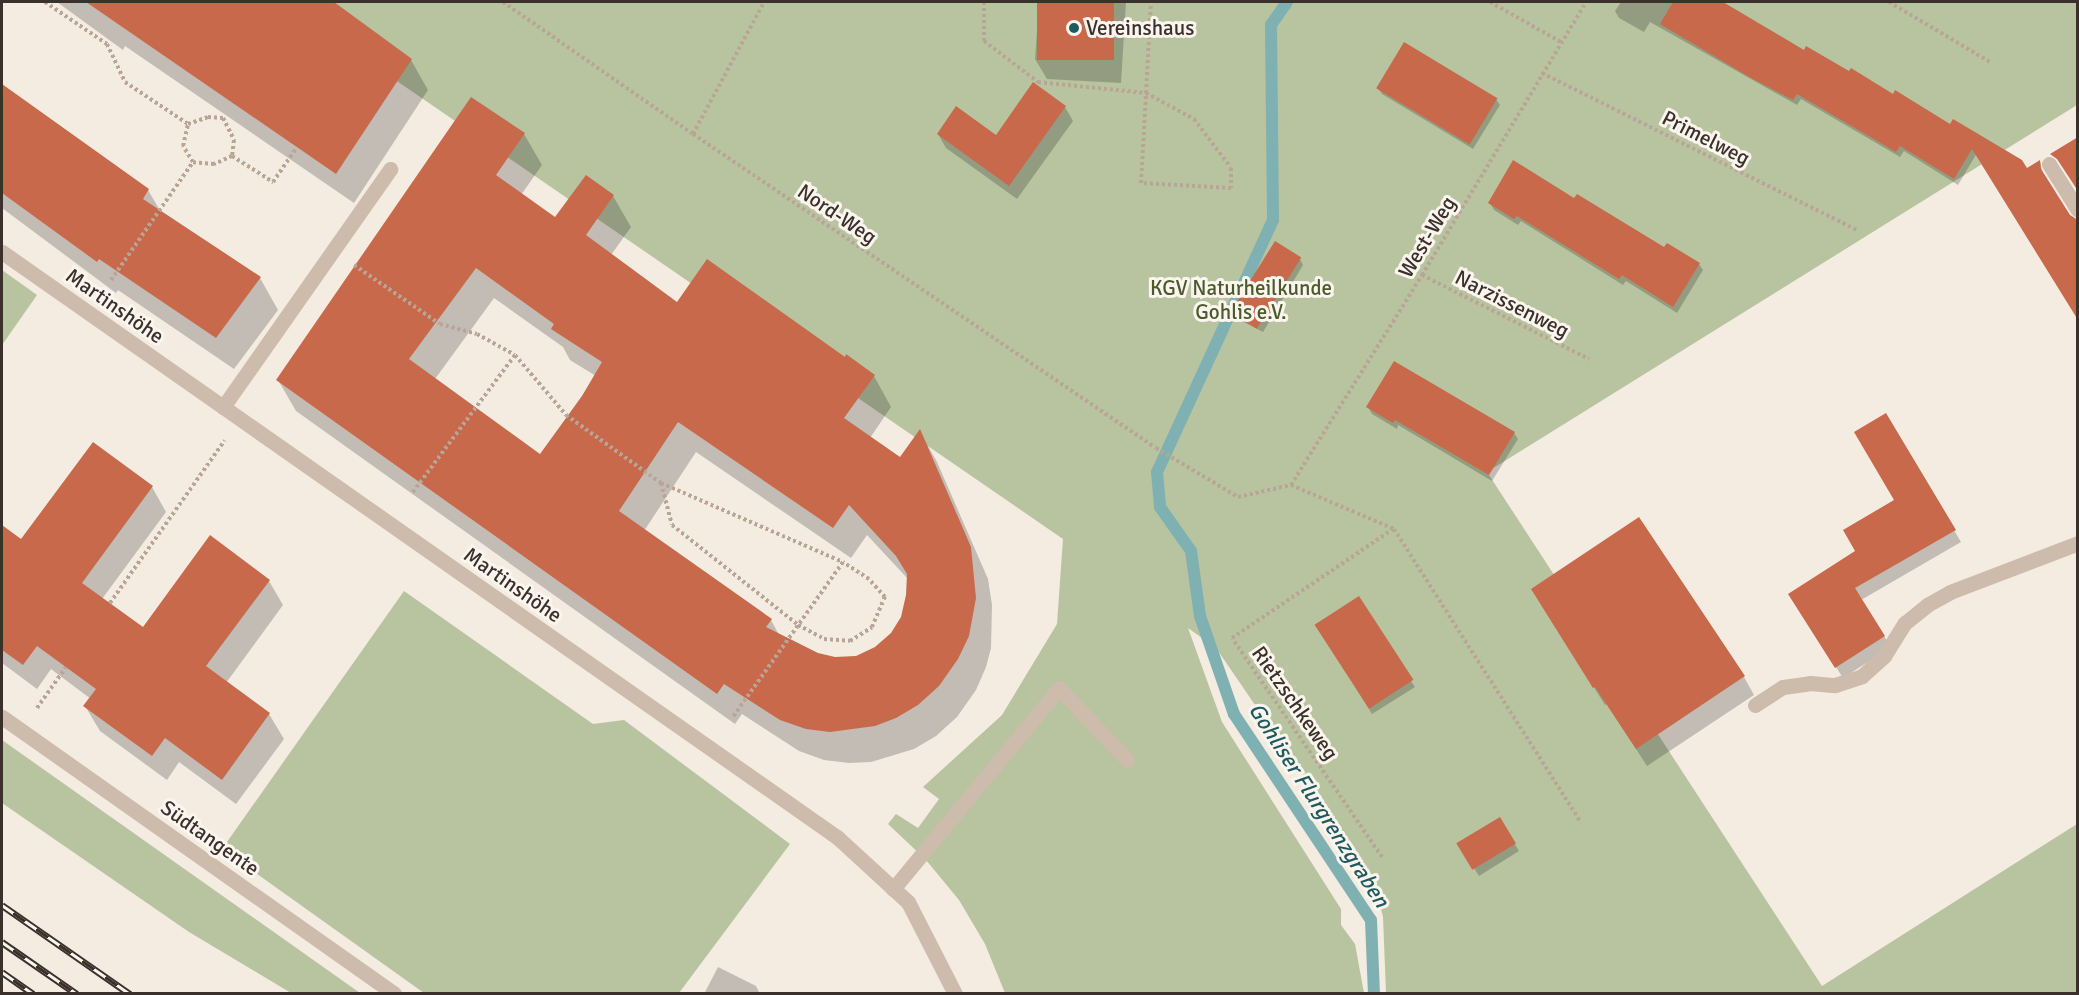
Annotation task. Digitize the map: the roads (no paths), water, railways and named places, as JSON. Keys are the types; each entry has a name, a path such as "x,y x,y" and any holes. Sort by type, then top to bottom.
{"street":[{"path":"2049,164 2078,210"},
{"path":"223,407 390,169"},
{"name":"Martinshöhe","path":"2,252 837,837 908,902 955,993"},
{"path":"1755,705 1783,687 1810,683 1835,685 1862,676 1884,656 1905,623 1927,605 1950,592 2078,543"},
{"path":"894,889 1059,688 1127,760"},
{"name":"Südtangente","path":"2,717 394,993"}],"waterway":[{"name":"Gohliser Flurgrenzgraben","path":"1287,2 1271,25 1273,220 1157,472 1160,507 1191,551 1200,616 1234,714 1371,920 1374,994"}],"railway":[{"path":"2,905 130,994"},
{"path":"2,942 77,994"},
{"path":"2,972 33,994"}],"place":[{"name":"Vereinshaus","path":"1074,28"}],"park label":[{"name":"KGV Naturheilkunde Gohlis e.V.","path":"1241,300"}]}
